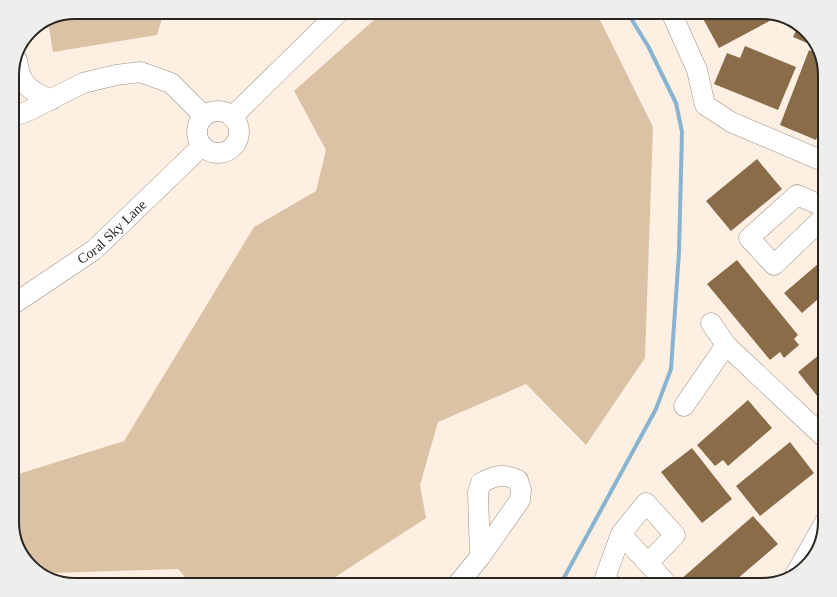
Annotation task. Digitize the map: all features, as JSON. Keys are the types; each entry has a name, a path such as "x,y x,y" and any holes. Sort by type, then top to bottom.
{"street":[{"path":"232,117 332,19"},
{"path":"674,19 697,70 705,105 731,122 818,159"},
{"path":"19,72 24,83 33,92 51,100"},
{"path":"19,114 51,100 83,83 116,75 140,72 171,83 204,116"},
{"path":"215,111 227,113 232,117 239,127 239,134 235,145 225,152 212,152 202,146 197,134 200,121 204,116 215,111"},
{"name":"Coral Sky Lane","path":"19,301 94,250 202,146"},
{"path":"818,204 797,195 749,238 774,265 818,223"},
{"path":"711,323 726,345 818,431"},
{"path":"684,406 726,345"},
{"path":"605,578 621,534 646,503 675,535 648,563"},
{"path":"621,534 662,578"},
{"path":"805,557 815,539"},
{"path":"463,578 480,558"}],"shaded area":[{"path":"68,19 162,19 157,35 53,52 49,25 57,22"},
{"path":"375,19 599,19 653,127 645,358 586,445 526,384 438,422 420,485 426,518 334,578 186,578 178,569 50,572 33,559 26,550 22,540 19,526 19,474 124,441 254,227 316,191 326,150 294,91"}],"building":[{"path":"703,19 772,20 719,48"},
{"path":"796,31 809,44 793,37"},
{"path":"745,46 796,67 778,110 714,84 727,53 740,58"},
{"path":"809,50 813,52 817,64 818,135 816,140 780,125"},
{"path":"757,159 782,189 731,231 706,201"},
{"path":"737,260 798,335 794,339 799,345 784,358 780,352 770,360 707,284"},
{"path":"818,264 818,299 802,313 784,293"},
{"path":"818,356 818,397 798,372"},
{"path":"748,400 772,428 728,466 723,460 715,466 697,445"},
{"path":"790,442 814,473 760,516 736,486"},
{"path":"692,448 732,499 702,523 661,472"},
{"path":"753,516 778,544 738,578 682,578"}],"waterway":[{"path":"564,578 656,409 671,369 679,252 682,132 676,103 648,46 632,19"}]}
